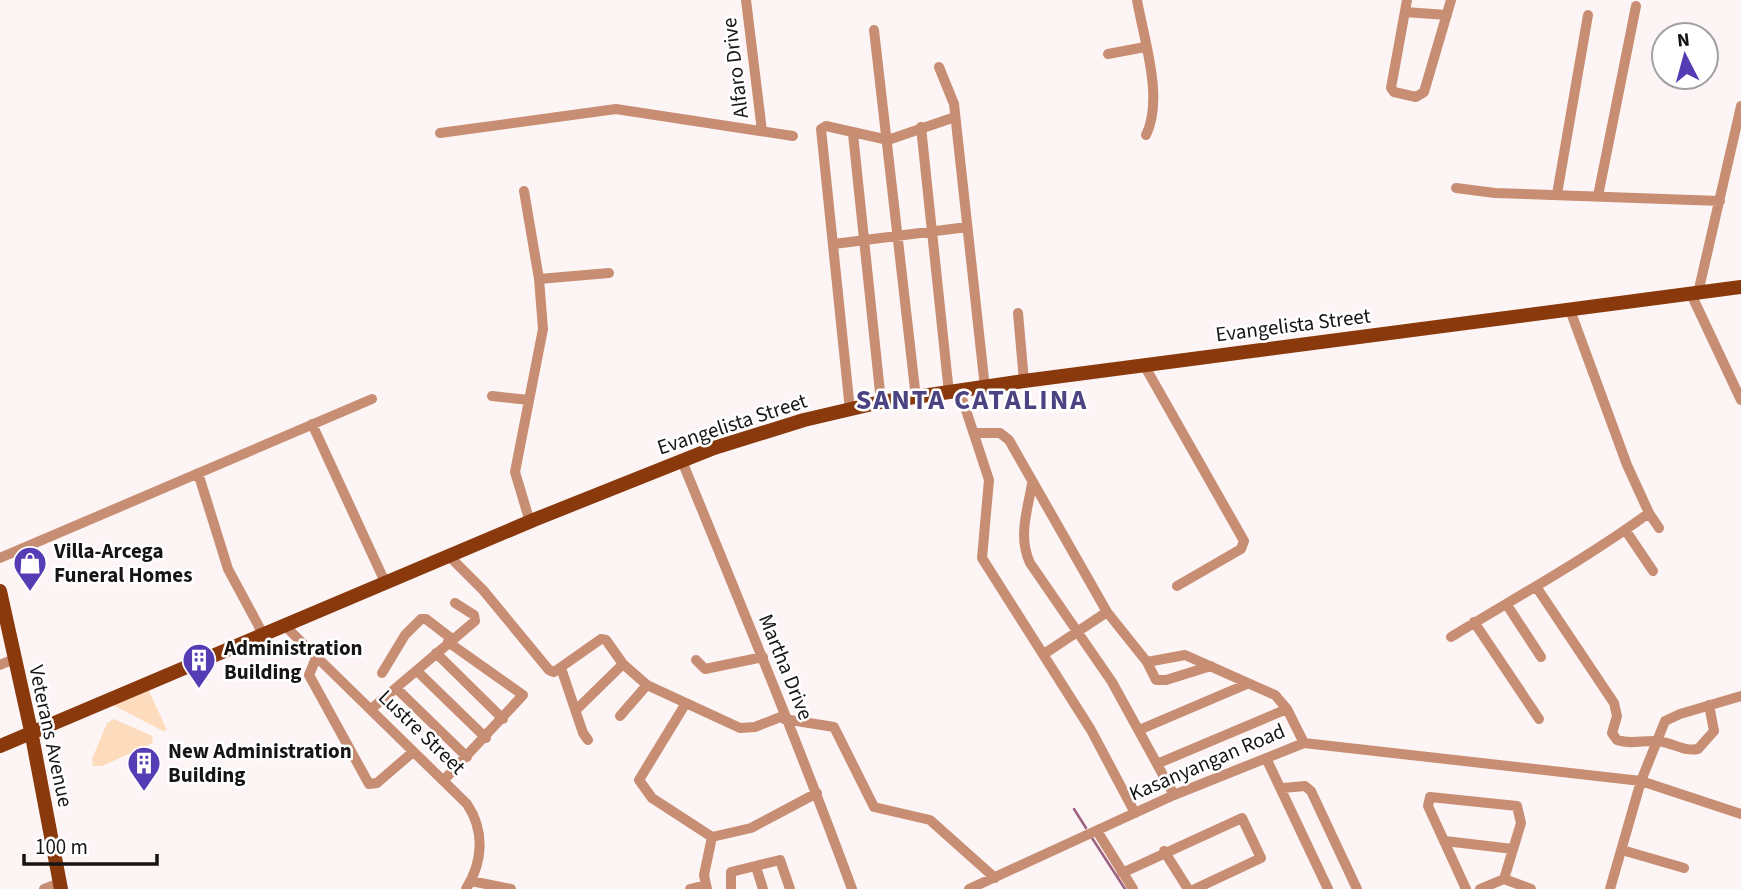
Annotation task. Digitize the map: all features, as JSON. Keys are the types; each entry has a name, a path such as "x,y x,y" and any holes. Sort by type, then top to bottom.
{"main road":[{"name":"Evangelista Street","path":"0,746 448,555 681,461 768,430 881,402 1741,287"},
{"name":"Veterans Avenue","path":"0,591 7,662 31,732 60,886"}],"street":[{"name":"Alfaro Drive","path":"746,0 762,131"},
{"path":"1137,0 1154,102 1153,121 1146,135"},
{"path":"1407,0 1391,88 1394,92 1416,97 1424,92 1451,0"},
{"path":"1598,196 1636,6"},
{"path":"1405,12 1447,15"},
{"path":"1557,194 1588,15"},
{"path":"874,30 916,398"},
{"path":"1108,54 1145,47"},
{"path":"939,67 954,104 985,388"},
{"path":"1741,106 1720,201 1695,293 1737,380 1741,400"},
{"path":"440,133 616,109 793,136"},
{"path":"850,410 821,129 826,126 888,140 955,117"},
{"path":"921,127 930,231 955,392 975,433 989,480 982,558 1091,730 1135,813"},
{"path":"853,134 881,402"},
{"path":"1455,188 1495,193 1720,201"},
{"path":"524,191 539,279 543,329 515,472 530,522"},
{"path":"834,244 967,227"},
{"path":"539,279 609,273"},
{"path":"1570,310 1627,465 1649,513 1659,528"},
{"path":"1018,313 1024,381"},
{"path":"1144,365 1244,541 1241,549 1177,586"},
{"path":"492,396 528,400"},
{"path":"0,558 372,399"},
{"path":"312,424 385,582"},
{"path":"975,433 1004,435 1107,612 1159,681 1210,666"},
{"name":"Martha Drive","path":"681,461 763,657 852,889"},
{"path":"198,473 228,569 263,634"},
{"path":"1032,484 1023,533 1024,549 1075,632 1112,682 1159,763 1174,795"},
{"path":"1451,637 1536,588 1626,531 1649,513"},
{"path":"1626,531 1653,571"},
{"path":"448,555 483,590 549,670 554,672 561,668 601,639 606,640 624,664 647,685 740,728 755,727 784,717 834,727 874,807 930,820 995,878"},
{"path":"1536,588 1614,703 1617,716 1612,729 1614,736 1637,745 1657,741 1692,750 1703,746 1714,731 1709,705"},
{"path":"371,709 475,618 455,603"},
{"path":"1507,605 1541,657"},
{"path":"1044,654 1107,612"},
{"path":"382,673 405,635 421,619 435,624 450,641 522,692 523,698 444,780"},
{"path":"1474,622 1539,719"},
{"name":"Lustre Street","path":"284,625 467,804 478,826 480,855 469,885"},
{"path":"436,653 503,719"},
{"path":"1147,662 1185,655 1275,695 1287,709 1304,743"},
{"path":"696,660 705,669 763,657"},
{"path":"316,658 309,675 369,784 377,783 413,752"},
{"path":"576,710 624,664"},
{"path":"561,668 583,733 588,740"},
{"path":"416,671 486,738"},
{"path":"1139,730 1247,684"},
{"path":"620,716 647,685"},
{"path":"396,688 467,757"},
{"path":"1610,889 1641,781 1665,722 1741,696"},
{"path":"687,703 639,779 652,798 712,837 751,828 817,793"},
{"path":"1159,763 1287,709"},
{"name":"Kasanyangan Road","path":"969,889 1174,795 1304,743 1641,781 1741,814"},
{"path":"1266,758 1283,788 1328,889"},
{"path":"1283,788 1305,786 1311,791 1357,889"},
{"path":"1466,889 1427,806 1430,797 1517,806 1521,822 1504,879"},
{"path":"1122,873 1236,819 1245,822 1261,858 1195,889"},
{"path":"1097,831 1133,889"},
{"path":"690,889 707,887 704,876 712,837"},
{"path":"1445,841 1513,849"},
{"path":"1622,850 1684,868"},
{"path":"1164,851 1188,889"},
{"path":"731,889 731,873 782,860 790,889"},
{"path":"756,867 763,889"},
{"path":"1480,889 1504,879 1531,889"},
{"path":"469,885 511,889"},
{"path":"44,889 60,886"}],"shaded area":[{"path":"148,689 167,730 163,731 111,704"},
{"path":"114,719 152,736 153,743 102,766 93,766 92,759 107,723"}],"waterway":[{"path":"1074,809 1086,828"},
{"path":"1092,838 1125,889"}],"place":[{"name":"Villa-Arcega Funeral Homes","path":"30,593"},
{"name":"Administration Building","path":"199,690"},
{"name":"New Administration Building","path":"144,793"}],"district":[{"name":"SANTA CATALINA","path":"972,399"}]}
